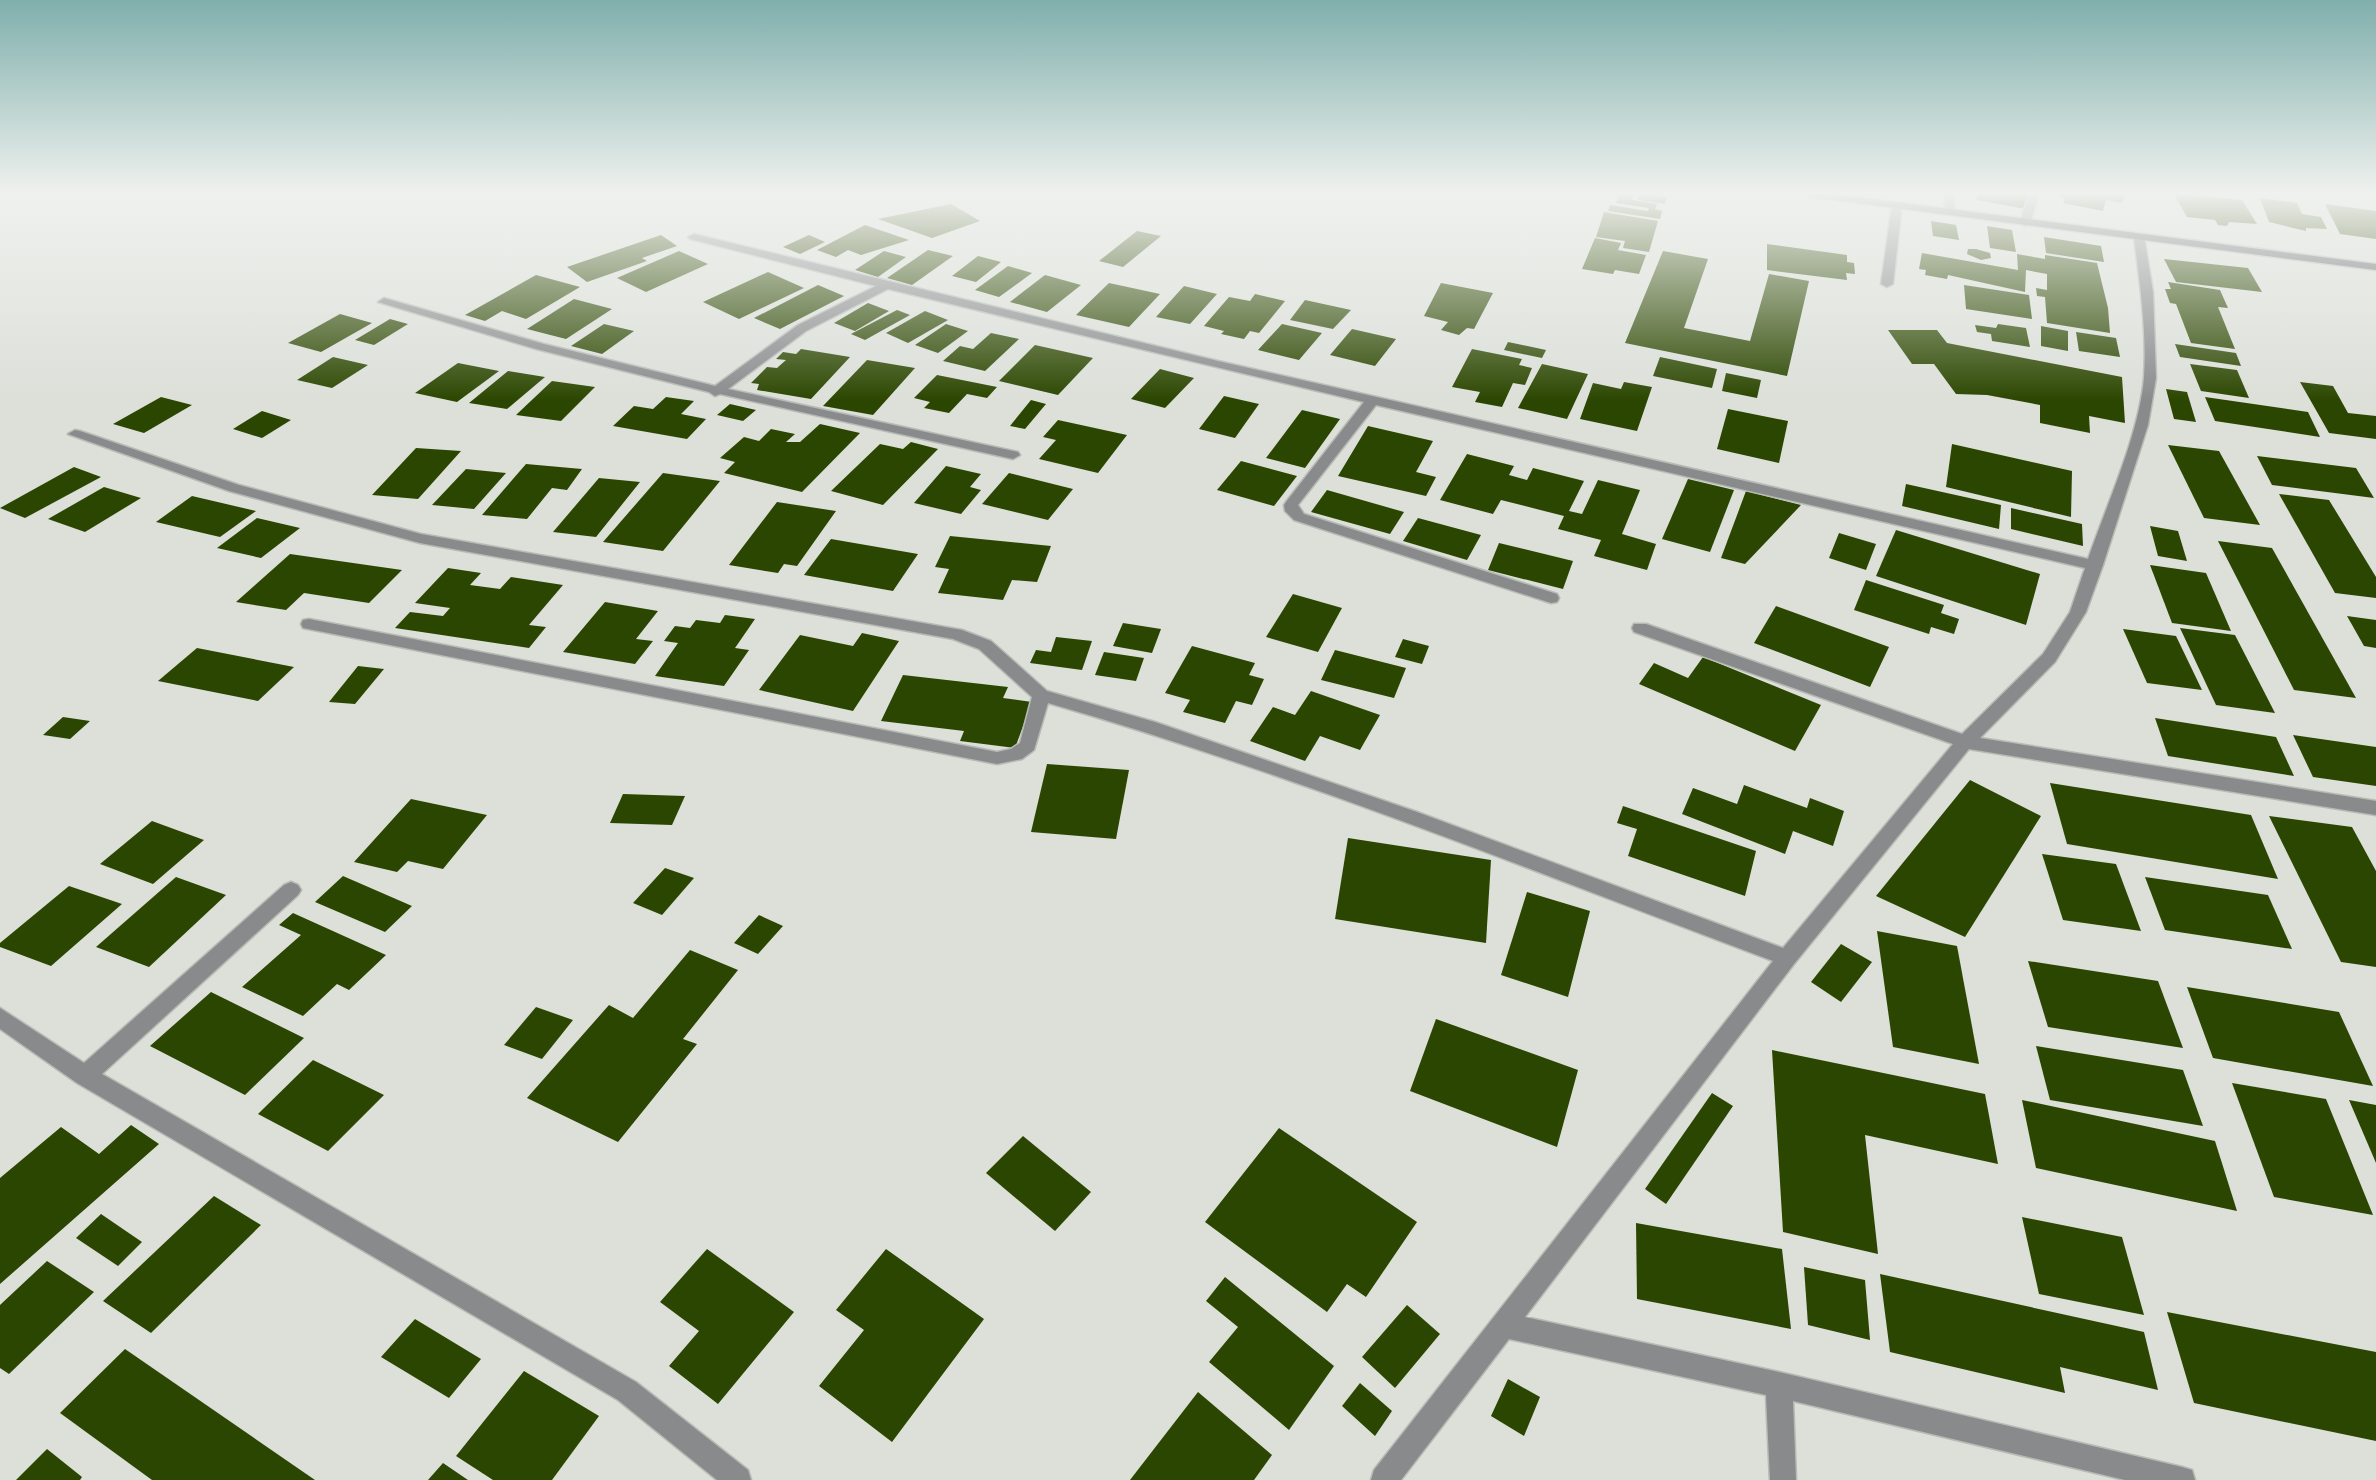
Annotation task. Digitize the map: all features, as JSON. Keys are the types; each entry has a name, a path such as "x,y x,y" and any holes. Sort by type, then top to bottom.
{"street":[{"path":"796,263 1372,401 2095,565"},
{"path":"1887,284 1889,263"},
{"path":"1384,1480 1787,958 1965,742 2049,658 2078,612 2141,425 2150,378 2143,263"},
{"path":"2344,263 2376,267"},
{"path":"715,392 802,328 886,286"},
{"path":"384,302 484,332 715,392 1013,455"},
{"path":"1372,401 1291,505 1292,511 1299,517 1551,598"},
{"path":"75,434 234,488 421,538 956,634 985,645 1041,695 1149,726 1410,817 1787,958"},
{"path":"309,624 997,758 1016,754 1028,746 1041,695"},
{"path":"1640,628 1965,742 2376,808"},
{"path":"86,1076 291,890"},
{"path":"0,1017 86,1076 627,1391 738,1480"},
{"path":"1504,1325 1779,1385 2182,1480"},
{"path":"1779,1385 1783,1480"}],"building":[{"path":"579,263 641,263 587,282 567,267"},
{"path":"651,263 708,264 646,292 617,278"},
{"path":"866,263 898,263 878,277 855,270"},
{"path":"909,263 943,263 912,285 887,278"},
{"path":"969,263 1000,263 976,282 952,276"},
{"path":"1107,263 1128,263 1123,267"},
{"path":"1584,263 1643,263 1639,274 1615,270 1613,274 1582,269"},
{"path":"1658,263 1707,263 1684,328 1750,341 1769,274 1809,281 1787,376 1625,343"},
{"path":"1767,263 1854,263 1855,274 1846,273 1847,280 1767,270"},
{"path":"1920,263 1979,263 2018,270 2018,263 2097,263 2108,308 2110,333 2047,323 2045,297 2037,296 2036,288 2047,290 2047,274 2026,270 2025,292 1948,275 1947,279 1925,275 1926,270 1919,269"},
{"path":"2166,263 2202,263 2248,268 2262,292 2176,282"},
{"path":"1008,266 1032,273 999,297 975,290"},
{"path":"768,272 804,288 739,319 703,302"},
{"path":"536,275 580,287 526,319 502,311 485,321 465,315"},
{"path":"1045,275 1081,285 1047,312 1010,302"},
{"path":"2168,282 2220,290 2228,308 2218,307 2235,349 2191,343 2176,304 2170,303 2165,289 2171,289"},
{"path":"1109,283 1160,294 1129,327 1076,315"},
{"path":"1441,283 1493,293 1474,329 1467,328 1459,335 1441,330 1448,322 1424,316"},
{"path":"818,285 844,296 780,329 754,318"},
{"path":"1964,285 2029,295 2032,319 1966,309"},
{"path":"1184,286 1217,294 1190,324 1156,317"},
{"path":"1255,294 1285,301 1259,333 1250,331 1244,339 1221,334 1224,331 1204,326 1229,297 1250,301"},
{"path":"574,299 612,309 566,339 527,329"},
{"path":"1305,300 1351,310 1333,329 1290,320"},
{"path":"868,303 889,311 855,331 834,323"},
{"path":"897,310 910,315 865,340 851,334"},
{"path":"925,311 948,320 908,343 886,333"},
{"path":"340,314 372,323 321,352 288,343"},
{"path":"390,319 408,324 374,345 355,340"},
{"path":"604,324 634,331 602,354 571,346"},
{"path":"946,324 968,331 938,353 915,345"},
{"path":"1282,324 1322,333 1299,360 1258,350"},
{"path":"1998,324 2026,328 2030,347 1992,341 1991,334 1977,332 1975,325 1996,328"},
{"path":"2041,326 2068,331 2068,351 2041,346"},
{"path":"1352,329 1396,339 1375,366 1330,355"},
{"path":"1888,330 1937,330 1947,343 2122,377 2125,423 2089,416 2090,433 2040,423 2040,405 1987,395 1956,394 1934,364 1912,364"},
{"path":"2076,332 2116,338 2120,357 2079,351"},
{"path":"991,333 1019,339 985,371 943,361 960,346 973,349"},
{"path":"1508,342 1546,350 1542,358 1504,350"},
{"path":"2175,344 2236,353 2241,366 2180,357"},
{"path":"1035,345 1093,358 1058,395 999,381"},
{"path":"801,349 850,357 811,399 757,390 759,384 751,383 767,367 777,368 786,360 776,359 783,352 796,354"},
{"path":"1472,349 1522,359 1519,365 1532,368 1525,385 1513,383 1502,407 1475,402 1480,392 1452,387"},
{"path":"333,357 368,365 332,388 297,380"},
{"path":"1660,357 1717,369 1712,388 1653,376"},
{"path":"867,360 915,368 873,415 823,406"},
{"path":"458,363 499,371 457,402 415,393"},
{"path":"1542,364 1588,374 1567,419 1518,408"},
{"path":"2190,364 2237,370 2249,398 2201,391"},
{"path":"1160,369 1194,378 1165,408 1131,399"},
{"path":"508,371 545,377 507,409 469,403"},
{"path":"1726,373 1761,380 1757,398 1722,391"},
{"path":"937,375 997,387 987,398 967,394 949,413 924,408 930,402 914,398"},
{"path":"552,381 595,387 561,421 516,415"},
{"path":"1624,382 1652,387 1637,431 1580,419 1593,383 1621,389"},
{"path":"2300,382 2333,386 2348,413 2376,416 2376,439 2329,433"},
{"path":"2166,389 2187,392 2196,422 2174,419"},
{"path":"1224,396 1259,404 1235,438 1199,429"},
{"path":"161,397 192,405 144,433 113,424"},
{"path":"666,397 694,401 681,414 706,419 687,439 613,426 634,406 653,409"},
{"path":"2205,397 2308,412 2320,437 2215,421"},
{"path":"1031,400 1046,404 1025,429 1010,426"},
{"path":"730,404 756,410 743,421 717,415"},
{"path":"1728,409 1788,421 1779,463 1717,449"},
{"path":"1302,410 1340,419 1305,468 1266,458"},
{"path":"262,411 291,420 262,438 233,429"},
{"path":"1058,420 1127,435 1098,473 1039,459 1056,440 1043,437"},
{"path":"820,424 860,433 802,492 724,473 735,462 720,458 744,437 759,441 771,429 795,434 786,442 800,442"},
{"path":"1368,426 1433,441 1416,472 1436,477 1426,496 1338,476"},
{"path":"911,442 938,449 883,505 831,491 880,444 903,449"},
{"path":"1952,444 2072,471 2071,517 1946,487"},
{"path":"2168,445 2219,451 2260,525 2204,518"},
{"path":"416,448 461,451 418,499 372,495"},
{"path":"1467,454 1514,466 1509,475 1527,480 1533,468 1584,481 1569,511 1582,514 1598,480 1640,490 1622,534 1656,544 1647,570 1594,556 1601,540 1558,529 1564,516 1501,500 1493,514 1440,500"},
{"path":"2257,456 2356,468 2374,498 2272,485"},
{"path":"1241,461 1297,476 1274,506 1217,490"},
{"path":"526,464 582,469 567,490 552,488 527,519 482,515"},
{"path":"946,466 981,474 970,487 981,490 961,514 914,503"},
{"path":"74,467 101,477 25,518 0,508"},
{"path":"466,469 506,473 474,509 432,505"},
{"path":"663,473 720,481 663,551 603,542"},
{"path":"1009,473 1073,489 1048,520 982,504"},
{"path":"599,478 640,482 596,537 553,532"},
{"path":"1688,479 1734,490 1710,552 1662,539"},
{"path":"1906,484 2001,505 1999,529 1902,506"},
{"path":"104,487 141,498 85,532 48,519"},
{"path":"1327,490 1404,512 1390,534 1311,512"},
{"path":"1746,491 1801,505 1745,564 1721,558"},
{"path":"2279,494 2329,500 2376,577 2376,598 2335,593"},
{"path":"192,496 256,511 220,537 156,522"},
{"path":"777,502 836,511 797,566 784,564 778,573 729,565"},
{"path":"2011,508 2082,524 2083,546 2011,529"},
{"path":"257,518 300,528 261,558 217,548"},
{"path":"1418,518 1481,535 1467,560 1403,541"},
{"path":"2150,526 2178,531 2187,561 2158,556"},
{"path":"1896,530 2040,574 2026,625 1876,576"},
{"path":"1839,533 1876,544 1866,570 1829,558"},
{"path":"950,536 1051,546 1037,582 1012,580 1003,600 938,593 949,569 935,567"},
{"path":"831,539 918,554 893,591 804,575"},
{"path":"2218,541 2272,548 2356,698 2294,690"},
{"path":"1499,543 1573,561 1563,589 1488,570"},
{"path":"290,554 402,570 369,603 304,593 286,610 236,602"},
{"path":"2150,565 2206,573 2231,631 2172,623"},
{"path":"448,568 481,573 470,585 500,589 511,577 563,585 529,625 546,627 529,648 395,628 410,612 443,616 450,608 415,603"},
{"path":"1866,580 1944,605 1941,613 1959,619 1954,634 1931,627 1929,634 1854,610"},
{"path":"1293,594 1342,608 1318,652 1266,637"},
{"path":"605,602 658,611 636,639 653,641 635,664 563,652"},
{"path":"1776,606 1889,647 1870,687 1754,643"},
{"path":"725,615 755,619 735,648 749,650 724,686 655,676 678,643 664,641 675,626 690,628 696,620 720,623"},
{"path":"2347,616 2376,620 2376,648 2364,646"},
{"path":"1123,623 1161,629 1152,653 1113,646"},
{"path":"2180,628 2235,635 2275,713 2216,705"},
{"path":"2123,629 2176,636 2202,690 2147,683"},
{"path":"862,633 899,641 853,711 759,690 800,635 853,646"},
{"path":"1056,637 1092,641 1082,670 1030,663 1036,650 1051,652"},
{"path":"1403,639 1429,646 1422,664 1395,657"},
{"path":"1192,646 1255,663 1249,675 1264,679 1252,705 1236,701 1225,723 1183,712 1190,700 1165,693"},
{"path":"197,648 294,667 258,701 158,681"},
{"path":"1335,650 1406,668 1394,698 1321,680"},
{"path":"1104,652 1144,658 1136,681 1095,675"},
{"path":"1703,657 1821,705 1795,751 1639,684 1654,663 1688,678"},
{"path":"358,666 384,669 355,704 329,702"},
{"path":"903,675 1008,687 1003,698 1032,702 1015,748 960,741 964,731 881,721"},
{"path":"1311,691 1380,715 1360,750 1320,736 1305,761 1250,741 1273,707 1295,715"},
{"path":"63,717 90,721 70,739 43,735"},
{"path":"2155,718 2276,737 2294,776 2168,756"},
{"path":"2293,735 2376,747 2376,786 2313,777"},
{"path":"1047,764 1129,770 1116,839 1031,832"},
{"path":"1970,780 2041,816 1965,937 1876,896"},
{"path":"2050,783 2251,815 2278,879 2067,844"},
{"path":"1744,785 1807,808 1810,798 1844,811 1833,846 1793,831 1785,854 1682,814 1693,788 1737,804"},
{"path":"623,794 685,796 672,825 610,823"},
{"path":"411,799 487,815 443,869 408,861 397,872 354,862"},
{"path":"1623,806 1756,851 1745,896 1628,856 1637,829 1617,823"},
{"path":"2269,816 2352,827 2376,871 2376,967 2341,962"},
{"path":"152,821 204,840 153,884 100,864"},
{"path":"1348,838 1491,860 1486,943 1335,919"},
{"path":"2042,854 2116,864 2141,931 2063,920"},
{"path":"665,868 694,878 662,915 633,903"},
{"path":"343,876 412,906 385,932 315,902"},
{"path":"176,877 226,895 149,967 96,947"},
{"path":"2145,877 2268,895 2292,949 2165,930"},
{"path":"69,886 122,904 51,966 0,947 0,943"},
{"path":"1527,892 1590,911 1568,997 1501,975"},
{"path":"293,913 386,955 349,990 337,984 303,1016 242,987 301,935 279,925"},
{"path":"759,915 783,926 758,954 734,943"},
{"path":"1877,931 1957,946 1979,1064 1893,1047"},
{"path":"1841,944 1872,962 1841,1002 1811,982"},
{"path":"690,950 738,970 683,1039 697,1044 618,1142 527,1098 609,1005 633,1018"},
{"path":"2028,961 2158,981 2183,1048 2048,1027"},
{"path":"2187,987 2339,1012 2373,1086 2213,1058"},
{"path":"211,992 304,1038 245,1095 150,1046"},
{"path":"536,1007 573,1020 542,1059 504,1045"},
{"path":"1436,1019 1578,1070 1557,1147 1410,1091"},
{"path":"2036,1046 2183,1070 2203,1126 2050,1100"},
{"path":"1772,1050 1985,1094 1998,1164 1865,1135 1878,1254 1783,1232"},
{"path":"313,1060 384,1095 328,1151 258,1114"},
{"path":"2232,1083 2326,1099 2373,1215 2274,1197"},
{"path":"1712,1093 1733,1106 1666,1204 1645,1189"},
{"path":"2022,1100 2215,1141 2237,1211 2036,1168"},
{"path":"2349,1100 2376,1105 2376,1163"},
{"path":"131,1125 159,1144 0,1284 0,1178 61,1127 99,1154"},
{"path":"1279,1128 1417,1222 1366,1297 1347,1284 1327,1312 1205,1222"},
{"path":"1023,1136 1091,1192 1055,1231 986,1173"},
{"path":"214,1196 261,1225 151,1333 103,1301"},
{"path":"101,1214 142,1242 118,1266 76,1238"},
{"path":"2022,1217 2122,1237 2144,1315 2039,1294"},
{"path":"1636,1223 1782,1249 1791,1329 1637,1299"},
{"path":"707,1249 794,1312 718,1404 669,1366 699,1331 660,1302"},
{"path":"886,1249 984,1319 892,1442 819,1386 864,1330 836,1310"},
{"path":"47,1261 94,1292 9,1374 0,1368 0,1305"},
{"path":"1804,1267 1865,1280 1870,1340 1808,1325"},
{"path":"1880,1274 2144,1332 2158,1390 2060,1367 2065,1393 1890,1352"},
{"path":"1225,1277 1334,1366 1289,1430 1209,1362 1238,1327 1206,1301"},
{"path":"1407,1305 1440,1334 1395,1388 1362,1357"},
{"path":"2167,1312 2376,1352 2376,1441 2194,1403"},
{"path":"415,1319 481,1359 449,1398 381,1357"},
{"path":"125,1349 315,1480 152,1480 60,1413"},
{"path":"524,1371 599,1416 552,1480 493,1480 456,1456"},
{"path":"1508,1379 1540,1397 1524,1436 1491,1416"},
{"path":"1360,1383 1392,1411 1375,1436 1342,1406"},
{"path":"1198,1392 1272,1455 1254,1480 1130,1480"},
{"path":"47,1449 82,1477 80,1480 16,1480"},
{"path":"443,1463 468,1480 428,1480"}]}
